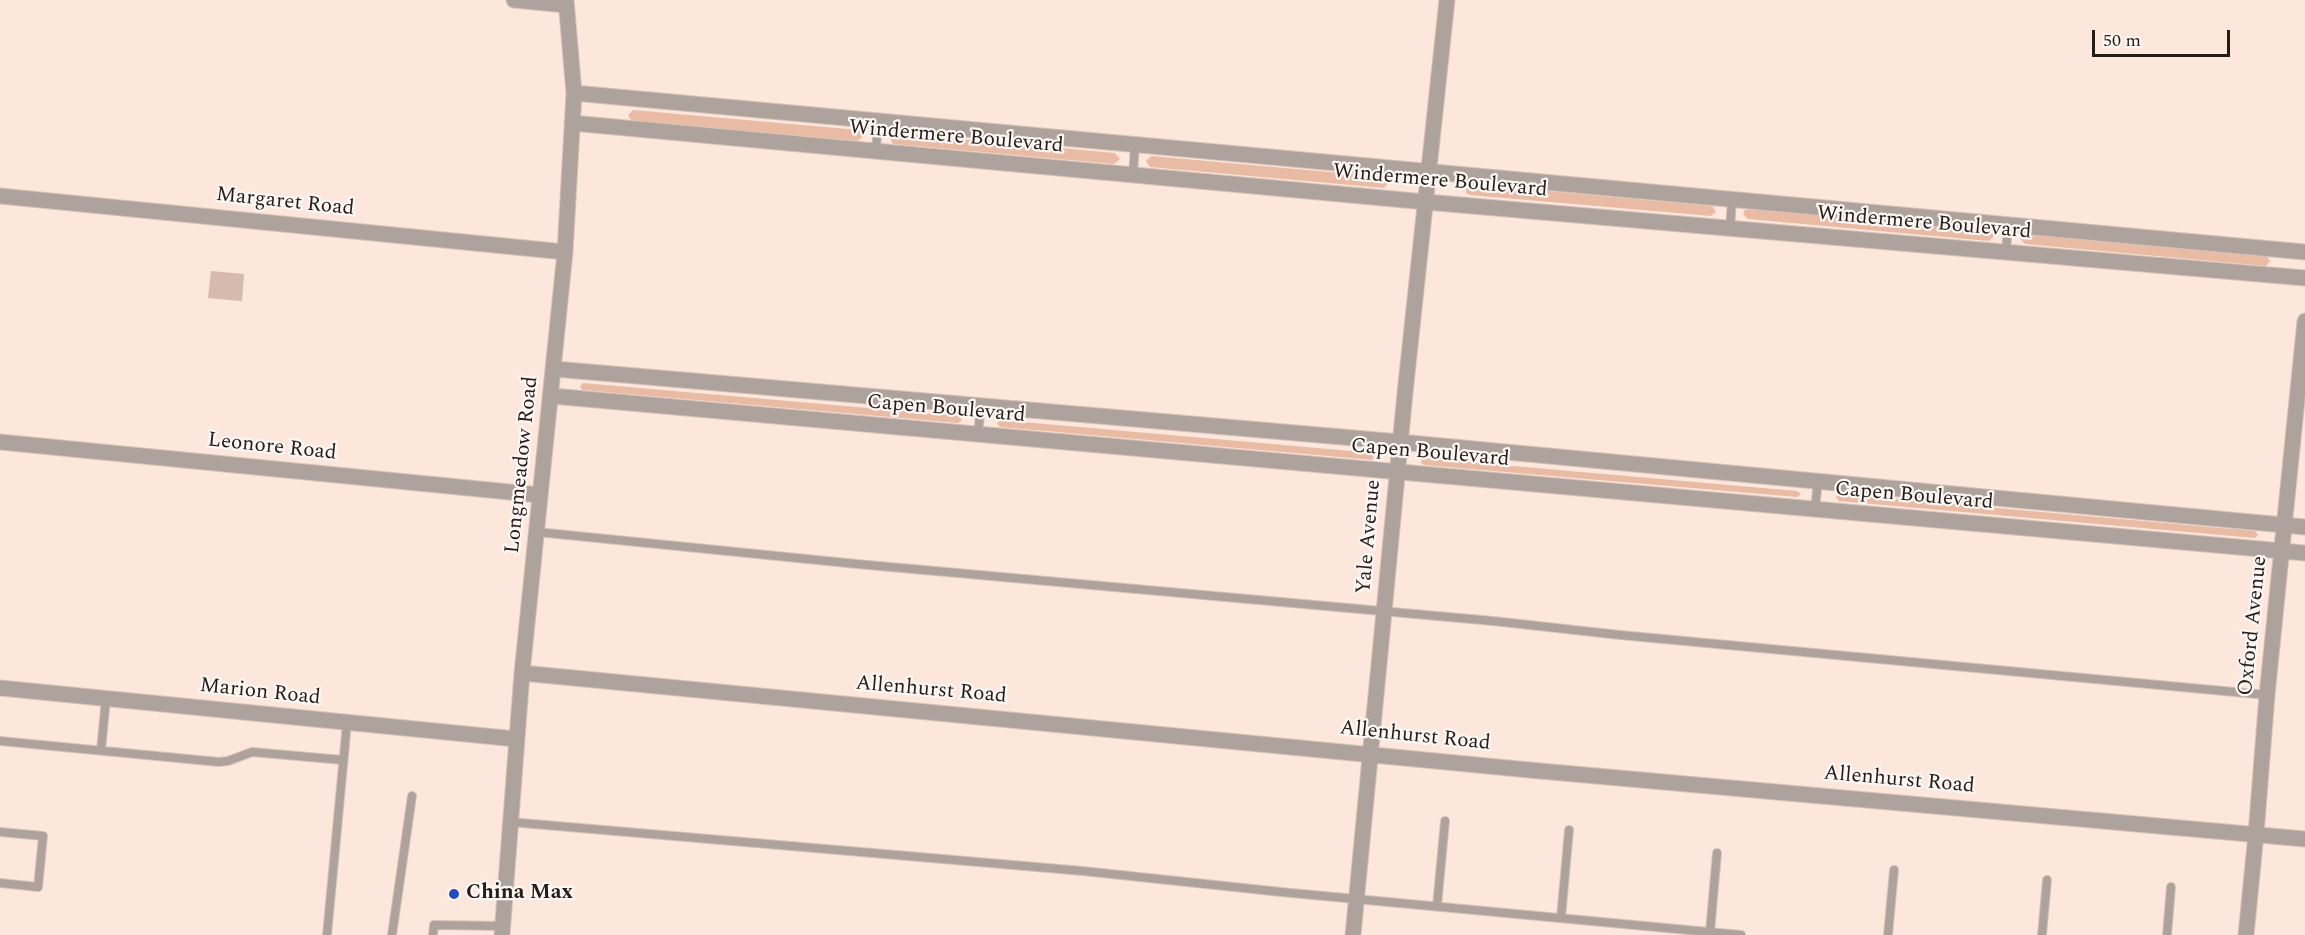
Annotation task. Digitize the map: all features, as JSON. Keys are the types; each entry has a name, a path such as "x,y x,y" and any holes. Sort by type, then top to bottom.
{"street":[{"path":"514,0 566,2"},
{"name":"Yale Avenue","path":"1353,935 1400,442 1447,0"},
{"name":"Longmeadow Road","path":"502,930 522,673 555,369 565,252 574,93 566,2"},
{"name":"Windermere Boulevard","path":"574,93 2305,252"},
{"name":"Windermere Boulevard","path":"572,123 1426,202 2305,278"},
{"name":"Margaret Road","path":"0,196 565,252"},
{"name":"Oxford Avenue","path":"2246,935 2267,695 2305,321"},
{"name":"Capen Boulevard","path":"555,369 1400,442 2305,527"},
{"name":"Capen Boulevard","path":"552,396 2305,553"},
{"name":"Leonore Road","path":"0,442 540,495"},
{"name":"Allenhurst Road","path":"522,673 1371,754 2305,839"},
{"name":"Marion Road","path":"0,688 516,739"}],"lane":[{"path":"876,151 878,121"},
{"path":"1133,175 1135,145"},
{"path":"1730,229 1732,200"},
{"path":"2006,252 2008,225"},
{"path":"978,434 981,405"},
{"path":"1815,509 1818,482"},
{"path":"537,532 857,564 2267,695"},
{"path":"102,750 106,699"},
{"path":"327,935 347,723"},
{"path":"0,741 219,762 252,752 344,760"},
{"path":"392,935 412,796"},
{"path":"1437,906 1445,821"},
{"path":"510,822 1048,867 1741,935"},
{"path":"1561,918 1569,830"},
{"path":"0,832 43,836 38,886 0,882"},
{"path":"1710,932 1718,853"},
{"path":"1888,935 1894,870"},
{"path":"2042,935 2047,880"},
{"path":"2167,935 2171,887"},
{"path":"433,935 434,925 502,930"}],"shaded area":[{"path":"633,110 859,130 863,136 858,141 632,121 628,115"},
{"path":"894,133 1115,153 1120,159 1114,164 893,144 890,138"},
{"path":"1151,156 1385,177 1389,182 1384,188 1150,167 1146,161"},
{"path":"1471,184 1712,206 1716,212 1711,216 1470,195 1466,193 1466,189"},
{"path":"1748,209 1990,230 1994,236 1989,241 1748,219 1743,214"},
{"path":"2025,233 2266,255 2270,261 2266,266 2025,244 2020,238"},
{"path":"583,383 959,416 962,420 958,423 582,390 580,386"},
{"path":"1000,420 1374,453 1373,460 1000,427 997,423"},
{"path":"1422,458 1797,491 1801,494 1797,497 1424,465 1421,463"},
{"path":"1840,494 2255,531 2258,535 2255,538 1839,501 1836,497"}],"building":[{"path":"211,271 244,274 242,301 208,298"}],"place":[{"name":"China Max","path":"454,894"}]}
